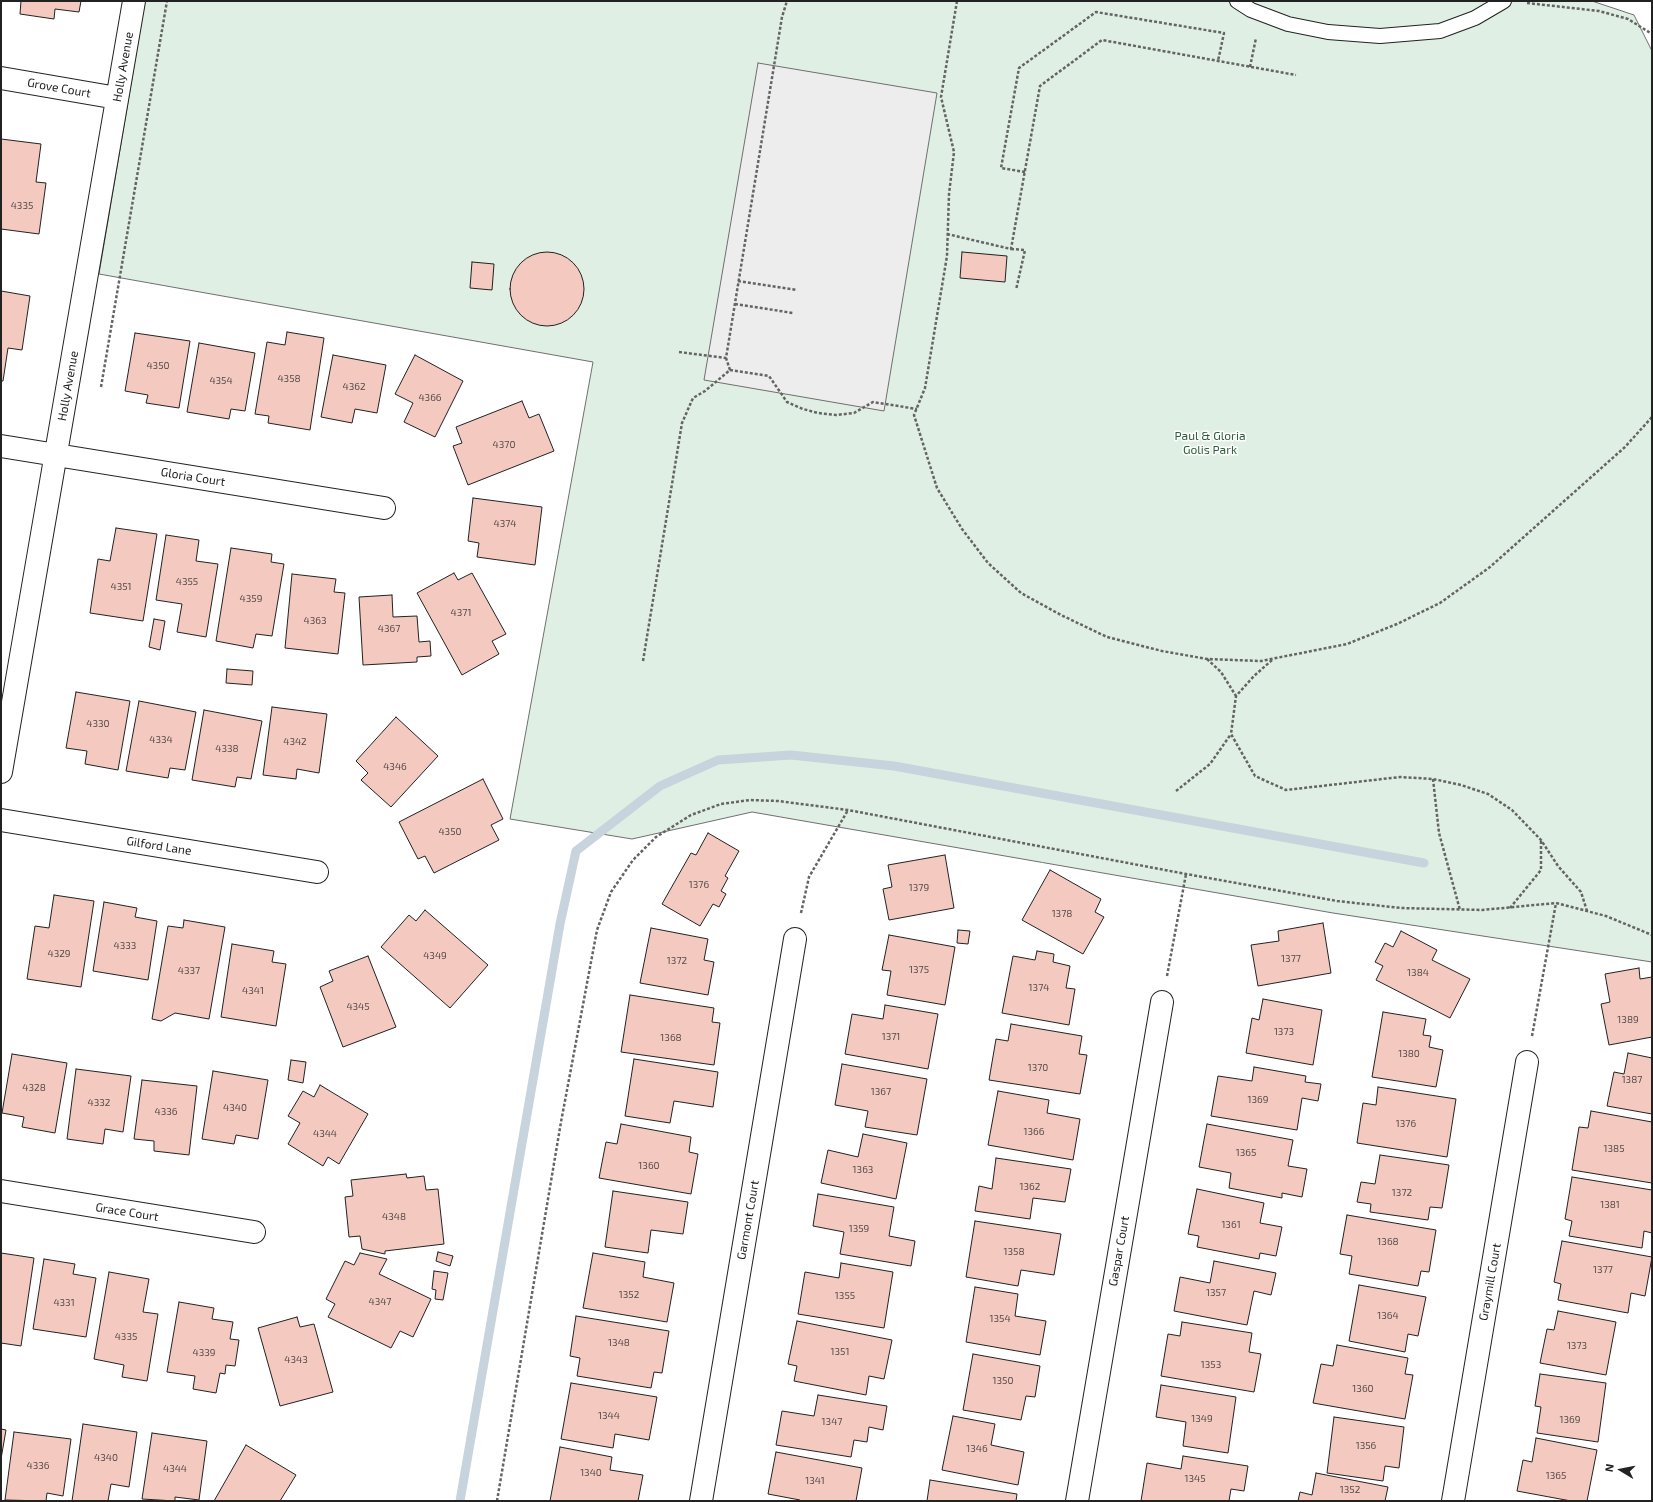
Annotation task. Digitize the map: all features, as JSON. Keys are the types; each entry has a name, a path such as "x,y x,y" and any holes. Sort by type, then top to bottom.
{"street":[{"name":"Holly Avenue","path":"1,772 134,1"},
{"name":"Grove Court","path":"1,78 117,98"},
{"name":"Gloria Court","path":"1,446 384,508"},
{"name":"Gilford Lane","path":"1,820 317,872"},
{"name":"Garmont Court","path":"701,1501 795,939"},
{"name":"Gaspar Court","path":"1077,1501 1162,1002"},
{"name":"Graymill Court","path":"1454,1501 1527,1062"},
{"name":"Grace Court","path":"1,1191 254,1232"}],"lane":[{"path":"1237,1 1251,10 1288,24 1328,32 1380,36 1440,31 1475,18 1504,1"}],"path":[{"path":"101,387 167,1"},
{"path":"730,370 726,358 782,16 787,1"},
{"path":"957,1 940,97 954,152 949,194 947,256 925,388 914,415 937,488 962,529 988,563 1021,593 1060,615 1107,637 1162,651 1207,659 1261,661 1347,644 1397,624 1440,603 1490,567 1625,447 1652,417"},
{"path":"1504,1 1600,12 1628,19 1652,34"},
{"path":"1025,172 1001,168 1019,68 1096,12 1224,33 1218,61"},
{"path":"1250,67 1261,14"},
{"path":"1011,249 1040,86 1102,40 1296,75"},
{"path":"947,234 1011,249 1025,250 1016,290"},
{"path":"738,281 797,290"},
{"path":"735,304 793,313"},
{"path":"679,352 726,358"},
{"path":"643,661 682,423 693,398 730,370 769,376 787,402 818,414 854,413 873,402 917,409"},
{"path":"1176,791 1210,764 1231,734 1236,696 1273,658"},
{"path":"1207,659 1221,672 1236,696"},
{"path":"1231,734 1255,776 1286,790 1400,777 1432,779 1461,785 1488,794 1512,810 1541,840 1558,866 1581,892 1588,911"},
{"path":"1432,779 1439,833 1460,910"},
{"path":"497,1501 561,1122 597,930 611,892 633,860 656,837 691,815 721,804 750,800 778,801 848,810 1337,901 1401,908 1460,910 1510,908 1556,903 1606,916 1652,935"},
{"path":"795,939 809,878 848,810"},
{"path":"1510,908 1541,870 1541,840"},
{"path":"1162,1002 1186,874"},
{"path":"1527,1062 1556,903"}],"green space":[{"name":"Paul & Gloria Golis Park","path":"145,1 1592,1 1634,15 1652,51 1652,962 1333,913 752,812 632,839 510,819 593,362 99,274"}],"shaded area":[{"path":"758,63 937,93 884,411 704,380"}],"building":[{"path":"21,1 81,1 79,12 55,9 54,19 20,14"},
{"path":"1,139 41,144 36,182 46,183 39,234 1,229"},
{"path":"547,252 568,258 578,268 584,289 578,310 568,320 547,326 526,320 516,310 510,289 516,268 526,258"},
{"path":"962,252 1007,256 1005,282 960,278"},
{"path":"472,262 494,264 492,290 470,288"},
{"path":"1,291 30,296 22,350 8,348 3,381 1,381"},
{"path":"287,332 324,338 310,430 268,423 269,416 255,414 267,342 285,345"},
{"path":"135,333 190,341 179,408 146,403 148,395 125,391"},
{"path":"199,343 255,353 245,411 231,409 229,419 187,412"},
{"path":"333,355 386,365 377,413 355,409 352,423 321,417"},
{"path":"415,355 463,381 435,437 404,422 413,403 395,394"},
{"path":"522,401 529,418 539,414 554,451 468,485 453,446 462,443 456,427"},
{"path":"473,498 542,507 535,565 477,557 479,543 468,541"},
{"path":"116,528 157,534 143,621 90,613 98,559 110,561"},
{"path":"166,535 199,540 196,561 218,564 206,637 177,632 182,604 156,600"},
{"path":"231,548 272,554 271,562 284,564 272,636 256,634 253,648 216,641"},
{"path":"454,573 458,580 472,573 506,634 492,641 499,654 462,675 417,593"},
{"path":"292,574 336,579 334,592 345,593 338,654 285,648"},
{"path":"392,595 393,617 417,616 419,642 430,641 431,656 417,657 417,662 363,665 359,597"},
{"path":"154,619 165,621 160,650 149,647"},
{"path":"227,669 253,671 252,685 226,683"},
{"path":"76,692 130,701 118,770 85,764 87,751 66,748"},
{"path":"139,701 196,712 185,770 170,768 168,778 126,771"},
{"path":"272,707 327,714 319,773 297,769 296,779 263,775"},
{"path":"204,710 262,721 251,779 237,777 235,787 192,780"},
{"path":"396,717 438,756 391,807 361,780 368,773 356,761"},
{"path":"483,779 503,819 491,825 499,840 434,873 425,856 418,859 399,822"},
{"path":"708,833 739,851 725,876 728,878 721,891 726,894 719,907 713,904 700,926 662,904 691,853 696,855"},
{"path":"945,855 954,908 889,920 883,889 892,887 888,865"},
{"path":"1050,870 1101,899 1095,912 1104,917 1083,954 1022,920"},
{"path":"54,895 94,901 81,987 27,979 35,926 49,928"},
{"path":"104,902 137,908 135,917 157,921 148,980 93,971"},
{"path":"425,910 488,965 450,1008 381,947 409,915 416,921"},
{"path":"184,920 225,927 209,1019 175,1013 161,1021 152,1019 168,926 183,928"},
{"path":"1323,923 1331,973 1258,986 1251,945 1279,941 1278,931"},
{"path":"651,928 708,939 704,960 714,962 708,995 640,983"},
{"path":"958,930 970,931 968,944 957,943"},
{"path":"1401,931 1437,950 1432,960 1470,979 1450,1018 1376,980 1383,966 1375,962 1385,943 1393,947"},
{"path":"889,935 955,947 945,1005 887,995 891,971 882,970"},
{"path":"232,944 274,951 272,962 286,964 276,1026 221,1017"},
{"path":"1037,951 1054,954 1053,962 1070,966 1066,988 1075,989 1069,1025 1002,1013 1013,956 1035,960"},
{"path":"368,956 396,1027 343,1047 320,987 333,981 329,971"},
{"path":"1639,968 1640,979 1652,977 1652,1037 1609,1045 1601,1004 1610,1002 1605,974"},
{"path":"630,995 714,1008 712,1022 720,1023 714,1065 621,1052"},
{"path":"1263,999 1322,1010 1313,1065 1246,1053 1252,1018 1259,1020"},
{"path":"885,1005 938,1014 928,1069 845,1054 852,1014 883,1019"},
{"path":"1383,1012 1426,1019 1423,1035 1431,1036 1429,1047 1443,1050 1436,1087 1372,1077"},
{"path":"1011,1024 1082,1036 1079,1054 1087,1055 1080,1094 989,1080 996,1039 1008,1041"},
{"path":"1628,1053 1652,1058 1652,1114 1607,1106 1614,1072 1624,1074"},
{"path":"12,1054 67,1063 55,1133 22,1127 24,1117 2,1113"},
{"path":"634,1059 718,1072 713,1107 674,1101 670,1123 625,1116"},
{"path":"291,1060 306,1062 303,1083 288,1080"},
{"path":"842,1064 927,1079 917,1135 865,1127 868,1111 835,1105"},
{"path":"1254,1067 1306,1076 1305,1082 1321,1084 1318,1101 1302,1098 1297,1130 1211,1116 1218,1076 1252,1081"},
{"path":"76,1069 131,1076 123,1132 105,1129 103,1144 67,1139"},
{"path":"213,1071 268,1080 258,1139 236,1135 234,1144 202,1139"},
{"path":"142,1080 197,1086 189,1155 154,1151 154,1141 134,1139"},
{"path":"320,1085 368,1114 339,1164 328,1157 323,1166 288,1144 300,1123 288,1116 303,1091 314,1097"},
{"path":"1378,1087 1456,1099 1447,1157 1357,1143 1363,1103 1376,1105"},
{"path":"998,1091 1049,1100 1047,1113 1080,1119 1073,1160 988,1145"},
{"path":"1591,1111 1652,1122 1652,1183 1572,1170 1579,1127 1588,1128"},
{"path":"621,1124 691,1137 689,1152 698,1154 691,1194 599,1178 606,1142 617,1144"},
{"path":"1207,1124 1293,1140 1288,1166 1307,1169 1302,1197 1282,1193 1282,1198 1229,1188 1231,1173 1199,1167"},
{"path":"863,1134 907,1143 896,1199 821,1183 828,1150 858,1157"},
{"path":"1380,1155 1449,1165 1442,1208 1430,1207 1428,1220 1370,1212 1371,1204 1357,1202 1361,1182 1375,1184"},
{"path":"996,1158 1071,1169 1065,1202 1033,1198 1030,1219 975,1211 979,1186 992,1189"},
{"path":"406,1174 407,1178 424,1176 426,1190 438,1189 444,1244 385,1251 385,1254 362,1249 360,1236 349,1237 345,1197 353,1196 351,1180"},
{"path":"1572,1177 1652,1190 1652,1233 1644,1231 1642,1248 1569,1236 1572,1221 1565,1219"},
{"path":"1197,1189 1264,1203 1260,1223 1282,1227 1276,1256 1260,1253 1259,1259 1197,1247 1199,1236 1188,1234"},
{"path":"613,1191 688,1202 683,1234 651,1230 648,1253 605,1247"},
{"path":"818,1194 894,1207 889,1236 915,1241 911,1266 840,1254 844,1232 813,1226"},
{"path":"1347,1215 1436,1230 1429,1272 1421,1271 1418,1286 1349,1274 1352,1256 1340,1254"},
{"path":"975,1221 1061,1234 1054,1275 1021,1270 1018,1286 966,1277"},
{"path":"1562,1241 1652,1257 1645,1296 1631,1293 1628,1313 1558,1300 1561,1284 1554,1282"},
{"path":"438,1252 453,1256 450,1266 436,1261"},
{"path":"1,1253 34,1258 21,1346 1,1343"},
{"path":"360,1253 387,1259 379,1274 431,1299 413,1337 400,1331 391,1348 328,1317 335,1304 326,1299 345,1261 354,1265"},
{"path":"593,1253 645,1262 643,1277 674,1283 667,1322 583,1308"},
{"path":"44,1259 75,1264 73,1274 96,1278 86,1337 33,1329"},
{"path":"1214,1261 1276,1273 1271,1295 1254,1291 1247,1325 1174,1311 1180,1277 1210,1283"},
{"path":"841,1263 893,1272 884,1328 798,1314 805,1272 839,1278"},
{"path":"434,1271 448,1273 443,1300 435,1299 436,1290 432,1289"},
{"path":"109,1272 149,1279 143,1312 158,1314 147,1381 122,1377 124,1365 94,1359"},
{"path":"1359,1285 1426,1297 1418,1336 1408,1334 1405,1352 1349,1341"},
{"path":"975,1287 1018,1294 1015,1316 1046,1321 1040,1355 966,1342"},
{"path":"179,1302 214,1308 212,1319 233,1322 230,1339 239,1340 235,1366 226,1365 225,1374 220,1373 216,1393 193,1389 195,1376 167,1372"},
{"path":"1558,1311 1616,1322 1606,1375 1540,1363 1547,1329 1554,1330"},
{"path":"576,1316 669,1331 662,1373 654,1372 651,1388 577,1376 580,1358 570,1356"},
{"path":"297,1317 300,1327 314,1324 333,1392 280,1406 258,1328"},
{"path":"797,1321 892,1340 884,1379 869,1376 866,1395 794,1381 797,1366 788,1364"},
{"path":"1182,1322 1252,1333 1249,1352 1261,1354 1254,1392 1161,1376 1168,1334 1180,1336"},
{"path":"1337,1345 1408,1358 1405,1374 1413,1375 1405,1419 1313,1403 1321,1364 1333,1366"},
{"path":"973,1354 1040,1366 1035,1397 1026,1396 1021,1420 963,1410"},
{"path":"1540,1374 1606,1383 1598,1442 1537,1433 1541,1407 1535,1406"},
{"path":"571,1383 657,1397 649,1440 615,1434 613,1448 561,1439"},
{"path":"1161,1385 1236,1397 1228,1453 1183,1446 1186,1422 1156,1417"},
{"path":"818,1395 887,1406 883,1430 869,1427 867,1442 854,1440 851,1457 776,1445 782,1411 814,1416"},
{"path":"953,1416 995,1424 991,1445 1024,1452 1018,1485 942,1470"},
{"path":"1334,1417 1404,1427 1399,1468 1385,1466 1383,1481 1327,1473"},
{"path":"83,1424 137,1432 129,1487 111,1484 108,1501 72,1501"},
{"path":"1,1429 6,1430 1,1459"},
{"path":"14,1432 71,1439 63,1496 47,1493 46,1501 5,1500"},
{"path":"152,1433 207,1441 199,1500 175,1497 175,1501 142,1499"},
{"path":"1536,1438 1597,1450 1587,1501 1571,1501 1517,1491 1523,1460 1532,1462"},
{"path":"246,1445 296,1475 280,1501 214,1501"},
{"path":"560,1447 612,1457 610,1470 643,1475 638,1501 550,1501"},
{"path":"776,1452 862,1468 856,1501 799,1501 800,1500 768,1494"},
{"path":"1183,1456 1248,1466 1244,1491 1231,1489 1229,1501 1141,1501 1147,1463 1181,1469"},
{"path":"1316,1473 1388,1487 1385,1501 1298,1501 1300,1492 1312,1495"},
{"path":"930,1480 1017,1494 1016,1501 927,1501"}],"waterway":[{"path":"460,1501 560,924 576,851 660,786 718,760 791,755 894,766 1424,863"}]}
